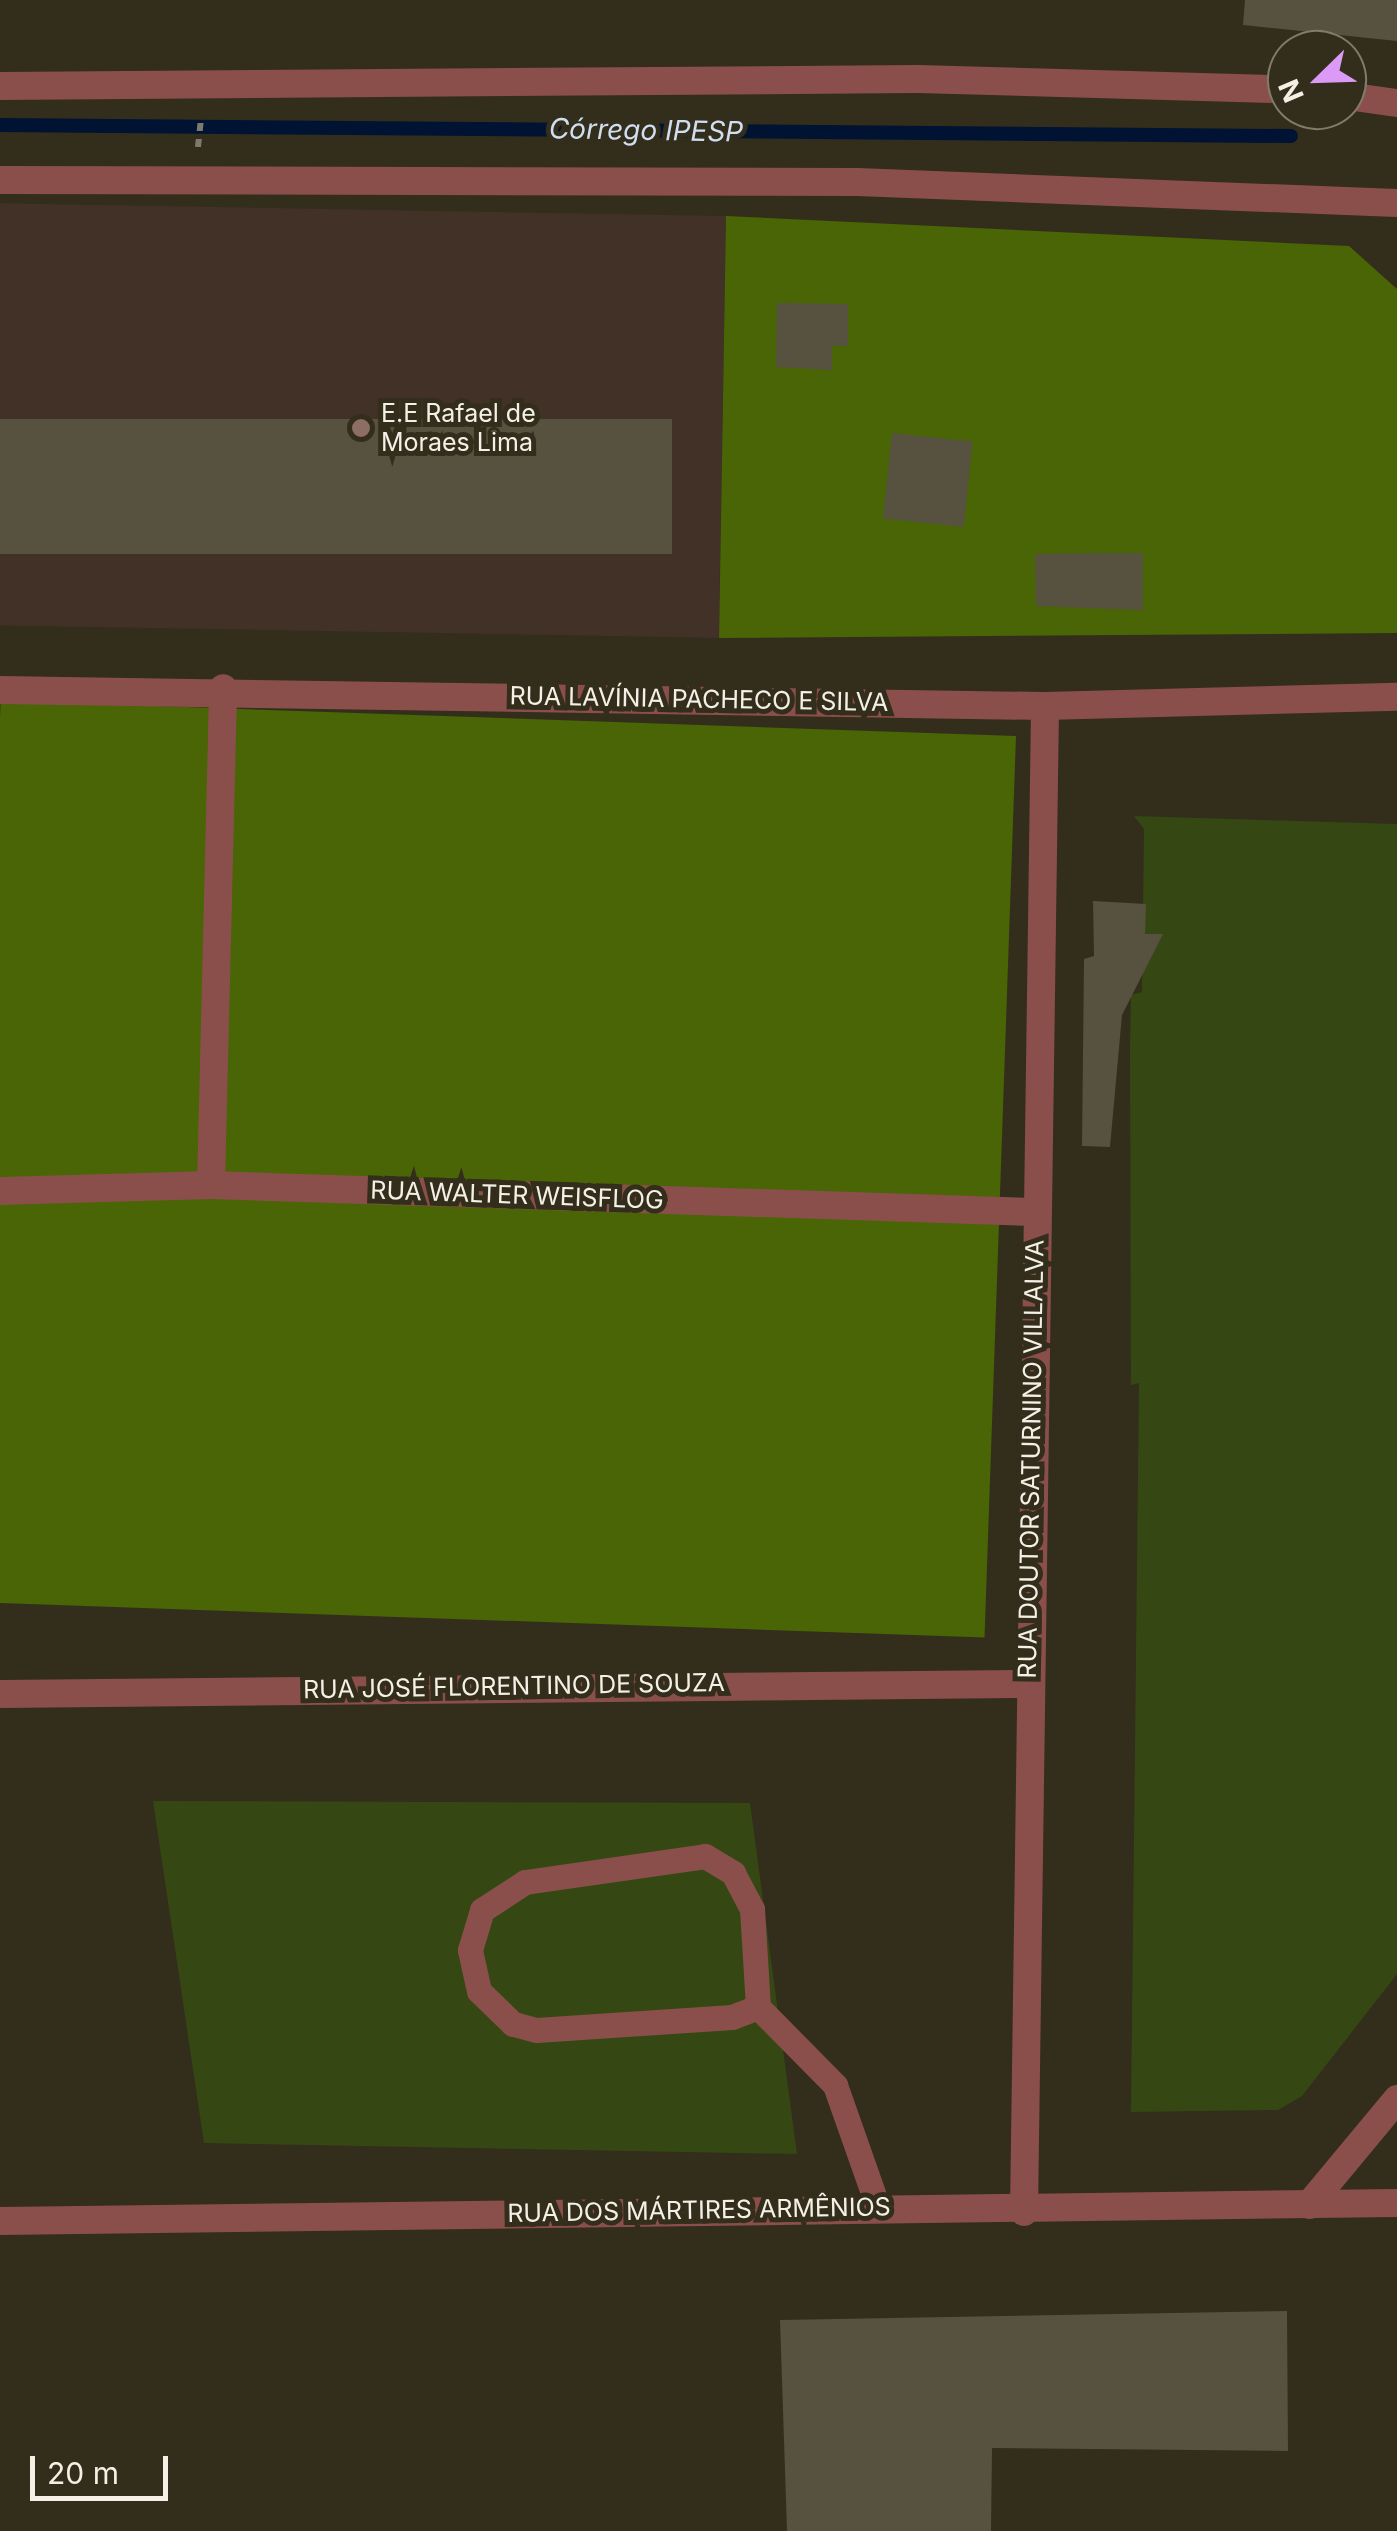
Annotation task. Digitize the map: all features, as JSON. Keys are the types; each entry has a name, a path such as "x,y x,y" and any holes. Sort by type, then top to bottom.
{"street":[{"path":"0,86 918,78 1267,88"},
{"path":"1367,99 1397,103"},
{"path":"0,180 857,182 1397,203"},
{"path":"211,1185 223,688"},
{"name":"RUA LAVÍNIA PACHECO E SILVA","path":"0,690 223,688 1045,706 1397,697"},
{"name":"RUA DOUTOR SATURNINO VILLALVA","path":"1024,2212 1034,1212 1045,706"},
{"name":"RUA WALTER WEISFLOG","path":"0,1190 211,1185 1034,1212"},
{"name":"RUA JOSÉ FLORENTINO DE SOUZA","path":"0,1694 1028,1684"},
{"path":"1309,2206 1397,2098"},
{"name":"RUA DOS MÁRTIRES ARMÊNIOS","path":"0,2221 878,2207 1024,2212 1397,2204"}],"lane":[{"path":"758,2007 732,2017 536,2030 513,2024 479,1991 470,1950 482,1910 526,1882 706,1856 733,1872 752,1909 758,2007 835,2086 878,2207"}],"path":[{"path":"198,158 201,114"}],"shaded area":[{"name":"E.E Rafael de Moraes Lima","path":"0,203 726,216 719,638 0,625"}],"green space":[{"path":"726,216 1349,246 1397,289 1397,633 719,638"},
{"path":"1,701 1016,736 985,1637 0,1603"},
{"path":"1134,816 1397,824 1397,1974 1302,2096 1278,2110 1131,2112 1139,1383 1131,1385 1130,1048 1131,995 1142,992 1144,829"},
{"path":"153,1801 750,1803 797,2154 204,2143"}],"building":[{"path":"1245,0 1397,0 1397,41 1367,38 1367,30 1291,30 1243,25"},
{"path":"777,303 848,304 848,346 832,346 832,370 776,367"},
{"path":"0,419 672,419 672,554 0,554"},
{"path":"892,433 973,441 964,527 883,519"},
{"path":"1143,553 1143,610 1036,606 1035,554"},
{"path":"1093,901 1146,904 1145,934 1163,934 1122,1015 1110,1147 1082,1146 1084,959 1094,956"},
{"path":"1287,2311 1288,2451 992,2448 991,2531 787,2531 780,2320"}],"waterway":[{"name":"Córrego IPESP","path":"0,125 1291,136"}],"place":[{"name":"E.E Rafael de Moraes Lima","path":"361,428"}]}
